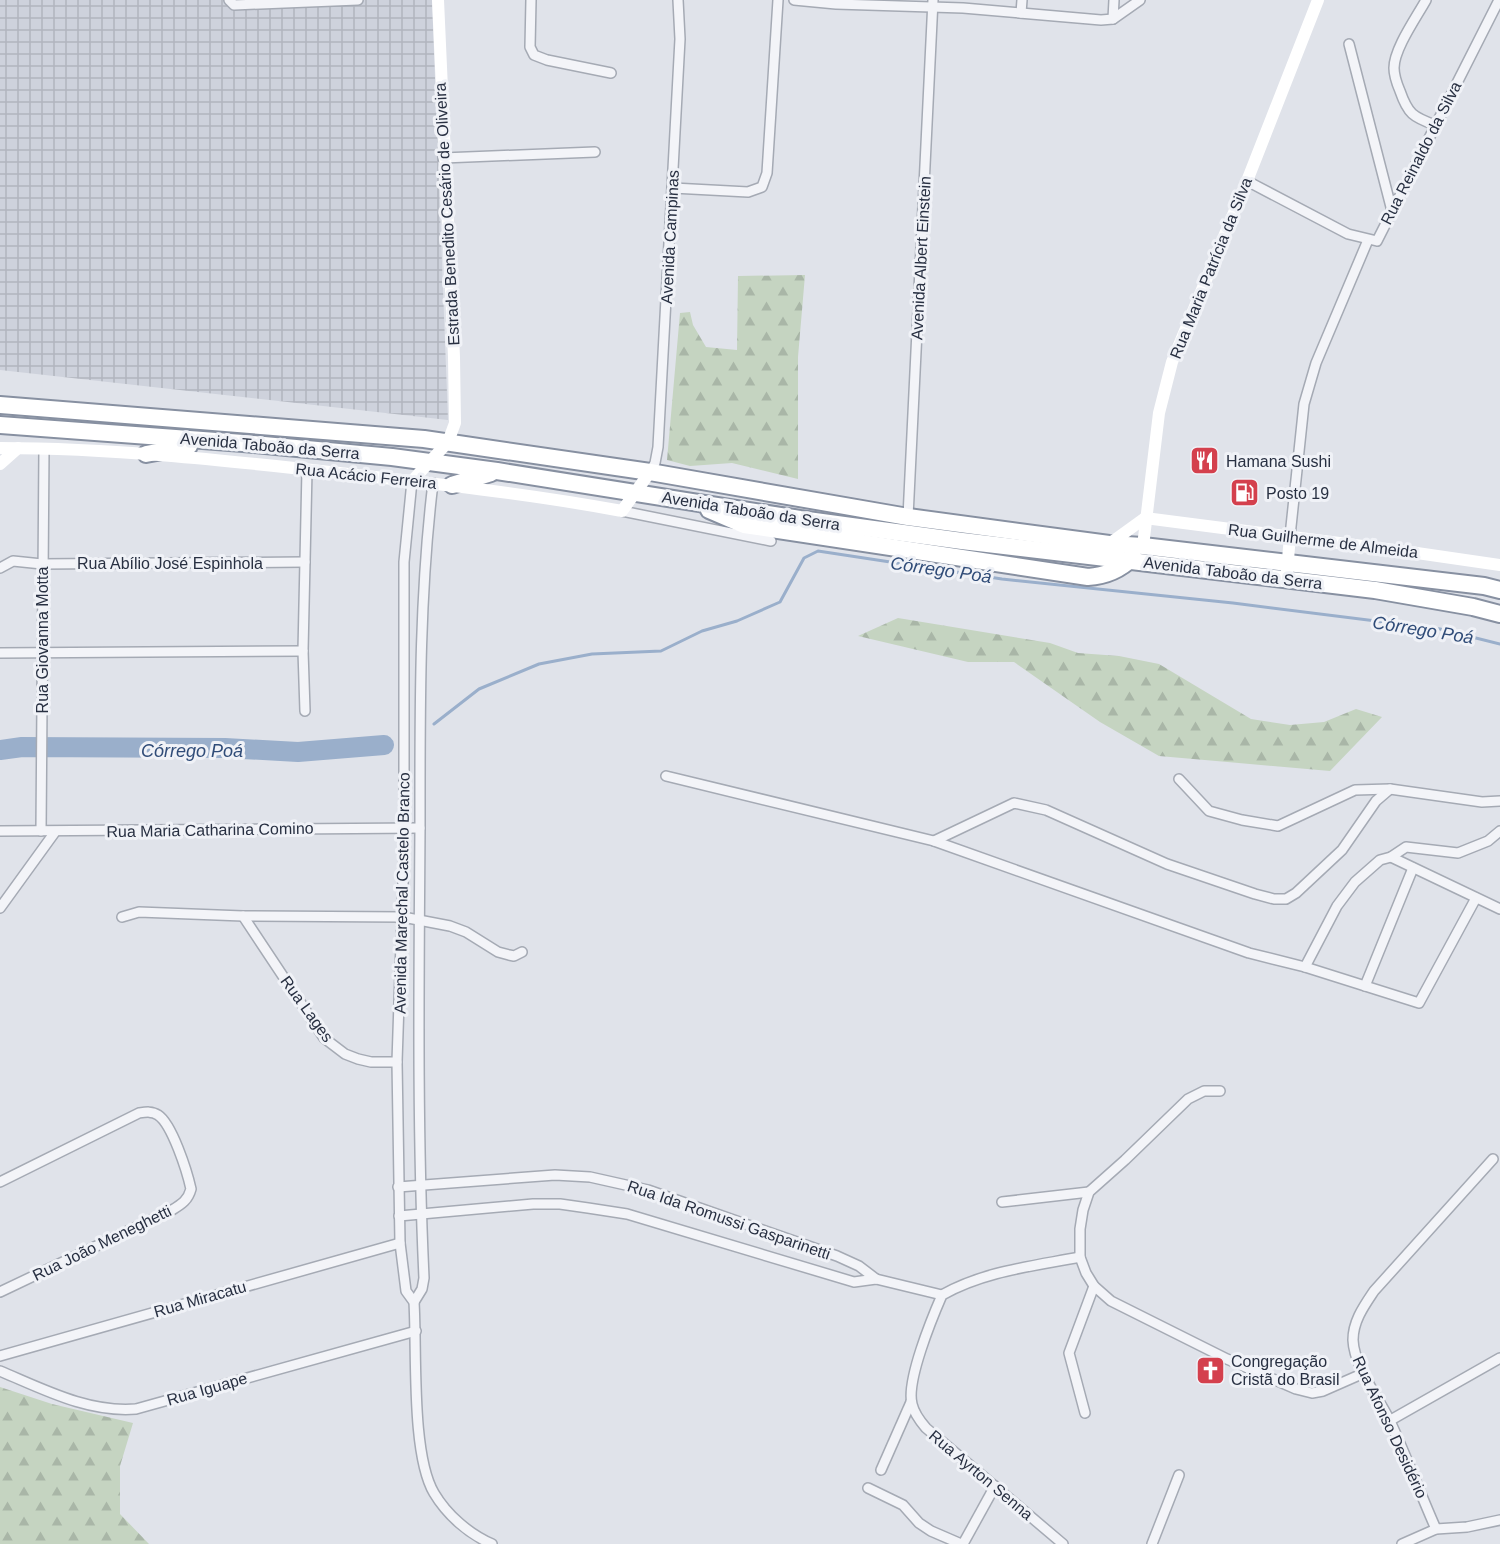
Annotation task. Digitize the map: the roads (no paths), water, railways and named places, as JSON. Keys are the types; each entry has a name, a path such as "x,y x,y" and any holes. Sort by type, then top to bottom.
{"highway":[{"name":"Avenida Taboão da Serra","path":"0,405 279,426 451,435 468,444 650,472 908,517 1108,544 1143,546 1287,571 1500,614"},
{"name":"Avenida Taboão da Serra","path":"0,425 243,443 430,462 834,524 1130,560 1484,586 1500,590"},
{"path":"146,454 193,445 243,443"},
{"path":"452,485 497,471"},
{"path":"1130,560 1143,546"}],"main road":[{"name":"Estrada Benedito Cesário de Oliveira","path":"438,0 443,158 454,357 451,435"},
{"name":"Rua Maria Patrícia da Silva","path":"1143,546 1161,404 1172,362 1247,181 1318,0"},
{"path":"412,481 451,435"},
{"name":"Rua Acácio Ferreira","path":"0,448 146,454 307,470 452,485 622,511"},
{"path":"0,464 18,448"},
{"path":"622,511 650,472"},
{"path":"1108,544 1145,518"},
{"name":"Rua Guilherme de Almeida","path":"1145,518 1500,566"},
{"path":"1287,571 1290,536"}],"street":[{"path":"231,2 358,0"},
{"path":"531,0 530,47 537,57 611,73"},
{"name":"Avenida Campinas","path":"650,472 655,463 657,447 673,188 681,39 678,0"},
{"path":"673,188 748,192 762,187 766,173 778,0"},
{"path":"794,0 933,3 1101,20 1113,19 1140,0"},
{"path":"1021,13 1022,0"},
{"path":"1113,19 1114,0"},
{"path":"1426,0 1398,51 1394,66 1395,77 1409,112 1435,125"},
{"name":"Rua Reinaldo da Silva","path":"1247,181 1348,234 1377,241 1499,0"},
{"name":"Avenida Albert Einstein","path":"908,517 933,3"},
{"path":"1349,44 1392,211"},
{"path":"443,158 595,152"},
{"path":"1290,536 1304,404 1316,363 1368,240"},
{"name":"Rua Giovanna Motta","path":"41,831 44,449"},
{"path":"305,711 303,651 307,470"},
{"name":"Avenida Marechal Castelo Branco","path":"412,481 404,590 403,917 397,1062 400,1243 406,1291 414,1302 418,1412 424,1464 434,1492 452,1517 492,1544"},
{"name":"Avenida Marechal Castelo Branco","path":"414,1302 422,1289 424,1278 420,1186 419,763 423,591 433,483"},
{"name":"Rua Acácio Ferreira","path":"622,511 771,541"},
{"name":"Rua Abílio José Espinhola","path":"0,568 14,561 42,564 305,562"},
{"path":"404,590 423,591"},
{"path":"0,653 303,651"},
{"path":"405,678 421,678"},
{"path":"405,762 419,763"},
{"path":"666,776 934,841 1250,953 1305,967 1419,1003 1476,898"},
{"path":"1179,779 1209,811 1242,820 1278,825 1355,790 1390,789 1482,802 1500,801"},
{"path":"934,841 1014,803 1046,810 1167,864 1255,894 1274,899 1286,899 1296,893 1342,850 1376,801 1390,789"},
{"name":"Rua Maria Catharina Comino","path":"0,831 420,828"},
{"path":"1305,967 1347,891 1380,860 1391,857 1406,847 1458,853 1488,841 1500,831"},
{"path":"0,908 56,832"},
{"path":"1488,841 1500,845"},
{"path":"1391,857 1500,909"},
{"path":"1365,986 1413,868"},
{"path":"122,917 139,912 243,916 403,917 466,932 498,952 514,956 522,952"},
{"name":"Rua Lages","path":"243,916 324,1038 334,1047 358,1059 397,1062"},
{"path":"1220,1091 1204,1090 1188,1099 1089,1192 1080,1229 1080,1257 1086,1273 1094,1286 1111,1301 1248,1369 1296,1389 1312,1393 1323,1391 1364,1373"},
{"name":"Rua João Meneghetti","path":"0,1182 148,1111 162,1118 169,1129 191,1189 189,1197 172,1210 0,1292"},
{"name":"Rua Afonso Desidério","path":"1436,1529 1389,1421 1354,1350 1355,1326 1364,1305 1374,1291 1493,1159"},
{"name":"Rua Ida Romussi Gasparinetti","path":"398,1187 555,1175 590,1177 616,1182 648,1190 837,1256 859,1266 876,1279"},
{"path":"1002,1203 1089,1192"},
{"name":"Rua Ida Romussi Gasparinetti","path":"399,1215 533,1204 579,1206 627,1214 854,1282 876,1279 942,1294"},
{"name":"Rua Miracatu","path":"0,1356 400,1243"},
{"path":"881,1470 911,1402 918,1360 942,1294 990,1275 1080,1257"},
{"path":"1085,1413 1069,1353 1094,1286"},
{"name":"Rua Iguape","path":"0,1371 62,1396 100,1408 136,1409 416,1330"},
{"path":"1389,1421 1500,1358"},
{"name":"Rua Ayrton Senna","path":"911,1402 917,1417 926,1428 1060,1543"},
{"path":"1152,1544 1179,1475"},
{"path":"868,1488 903,1505 931,1531 962,1544 995,1486"},
{"path":"1402,1544 1436,1529 1467,1527 1500,1520"}],"waterway":[{"name":"Córrego Poá","path":"434,724 479,689 539,664 592,654 661,651 702,631 737,621 780,602 804,558 818,551 1002,579 1233,603 1440,629 1500,644"},
{"name":"Córrego Poá","path":"0,750 22,747 225,748 298,752 384,745"}],"place":[{"name":"Hamana Sushi","path":"1205,461"},
{"name":"Posto 19","path":"1245,493"},
{"name":"Congregação Cristã do Brasil","path":"1210,1370"}]}
